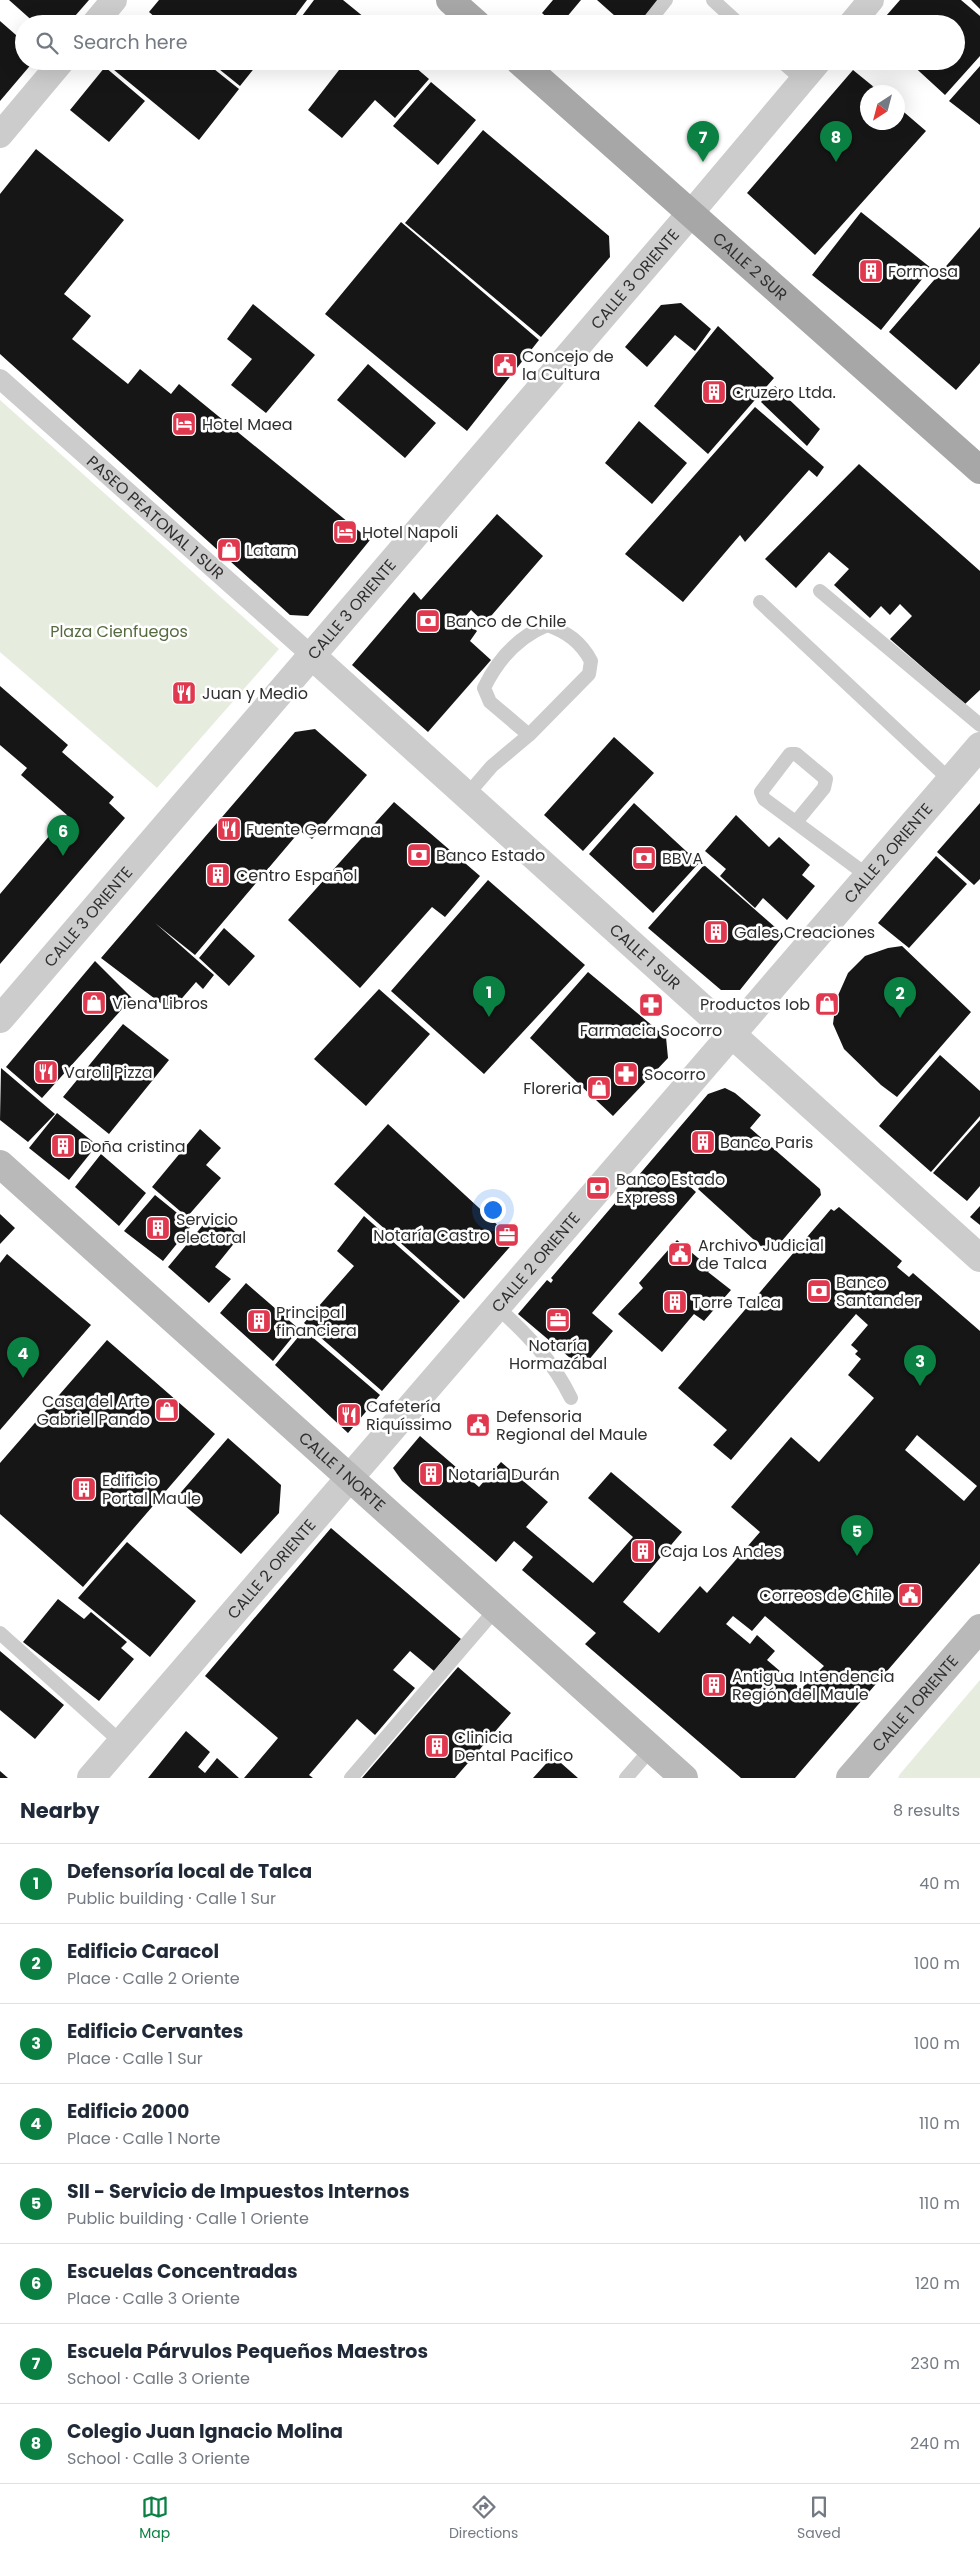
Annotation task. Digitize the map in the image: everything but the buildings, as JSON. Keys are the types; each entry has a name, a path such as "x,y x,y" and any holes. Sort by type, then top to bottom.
{"main road":[{"path":"450,0 467,15"},
{"name":"CALLE 2 SUR","path":"529,70 980,470"},
{"name":"CALLE 1 NORTE","path":"0,1164 348,1479 684,1778"},
{"name":"CALLE 1 ORIENTE","path":"859,1772 980,1628"}],"street":[{"path":"102,15 114,0"},
{"path":"858,15 871,0"},
{"path":"0,134 54,70"},
{"name":"CALLE 3 ORIENTE","path":"0,1019 811,71"},
{"name":"PASEO PEATONAL 1 SUR","path":"0,379 311,655"},
{"name":"CALLE 1 SUR","path":"311,655 980,1258"},
{"name":"CALLE 2 ORIENTE","path":"91,1778 980,746"}],"lane":[{"path":"654,15 666,0"},
{"path":"713,0 729,15"},
{"path":"820,591 980,726"},
{"path":"760,602 950,780"},
{"path":"467,795 492,766 529,735 589,674 592,661 585,649 566,632 547,625 528,633 508,651 492,671 484,688 490,702 529,735"},
{"path":"796,822 824,788 826,780 796,754 790,754 761,792 764,799 868,876"},
{"path":"496,1306 531,1338 551,1362 571,1398"},
{"path":"351,1778 496,1609"},
{"path":"0,1634 122,1742"},
{"path":"626,1778 651,1749"}],"green space":[{"name":"Plaza Cienfuegos","path":"0,400 279,649 157,788 0,652"},
{"path":"980,1680 980,1778 898,1778 900,1774"}],"place":[{"name":"Escuela Párvulos Pequeños Maestros","path":"703,162"},
{"name":"Colegio Juan Ignacio Molina","path":"836,162"},
{"name":"Formosa","path":"871,271"},
{"name":"Concejo de la Cultura","path":"505,365"},
{"name":"Cruzero Ltda.","path":"714,392"},
{"name":"Hotel Maea","path":"184,424"},
{"name":"Hotel Napoli","path":"345,532"},
{"name":"Latam","path":"229,550"},
{"name":"Banco de Chile","path":"428,621"},
{"name":"Juan y Medio","path":"184,693"},
{"name":"Fuente Germana","path":"229,829"},
{"name":"Banco Estado","path":"419,855"},
{"name":"Escuelas Concentradas","path":"63,856"},
{"name":"BBVA","path":"644,858"},
{"name":"Centro Español","path":"218,875"},
{"name":"Gales Creaciones","path":"716,932"},
{"name":"Viena Libros","path":"94,1003"},
{"name":"Productos Iob","path":"827,1004"},
{"name":"Farmacia Socorro","path":"651,1005"},
{"name":"Defensoría local de Talca","path":"489,1017"},
{"name":"Edificio Caracol","path":"900,1018"},
{"name":"Varoli Pizza","path":"46,1072"},
{"name":"Socorro","path":"626,1074"},
{"name":"Floreria","path":"599,1088"},
{"name":"Banco Paris","path":"703,1142"},
{"name":"Doña cristina","path":"63,1146"},
{"name":"Banco Estado Express","path":"598,1188"},
{"name":"Servicio electoral","path":"158,1228"},
{"name":"Notaría Castro","path":"507,1235"},
{"name":"Archivo Judicial de Talca","path":"680,1254"},
{"name":"Banco Santander","path":"819,1291"},
{"name":"Torre Talca","path":"675,1302"},
{"name":"Notaría Hormazábal","path":"558,1320"},
{"name":"Principal financiera","path":"259,1321"},
{"name":"Edificio 2000","path":"23,1378"},
{"name":"Edificio Cervantes","path":"920,1386"},
{"name":"Casa del Arte Gabriel Pando","path":"167,1410"},
{"name":"Cafetería Riquíssimo","path":"349,1415"},
{"name":"Defensoria Regional del Maule","path":"478,1425"},
{"name":"Notaria Durán","path":"431,1474"},
{"name":"Edificio Portal Maule","path":"84,1489"},
{"name":"Caja Los Andes","path":"643,1551"},
{"name":"SII - Servicio de Impuestos Internos","path":"857,1556"},
{"name":"Correos de Chile","path":"910,1595"},
{"name":"Antigua Intendencia Región del Maule","path":"714,1685"},
{"name":"Clinicia Dental Pacifico","path":"437,1746"}]}
